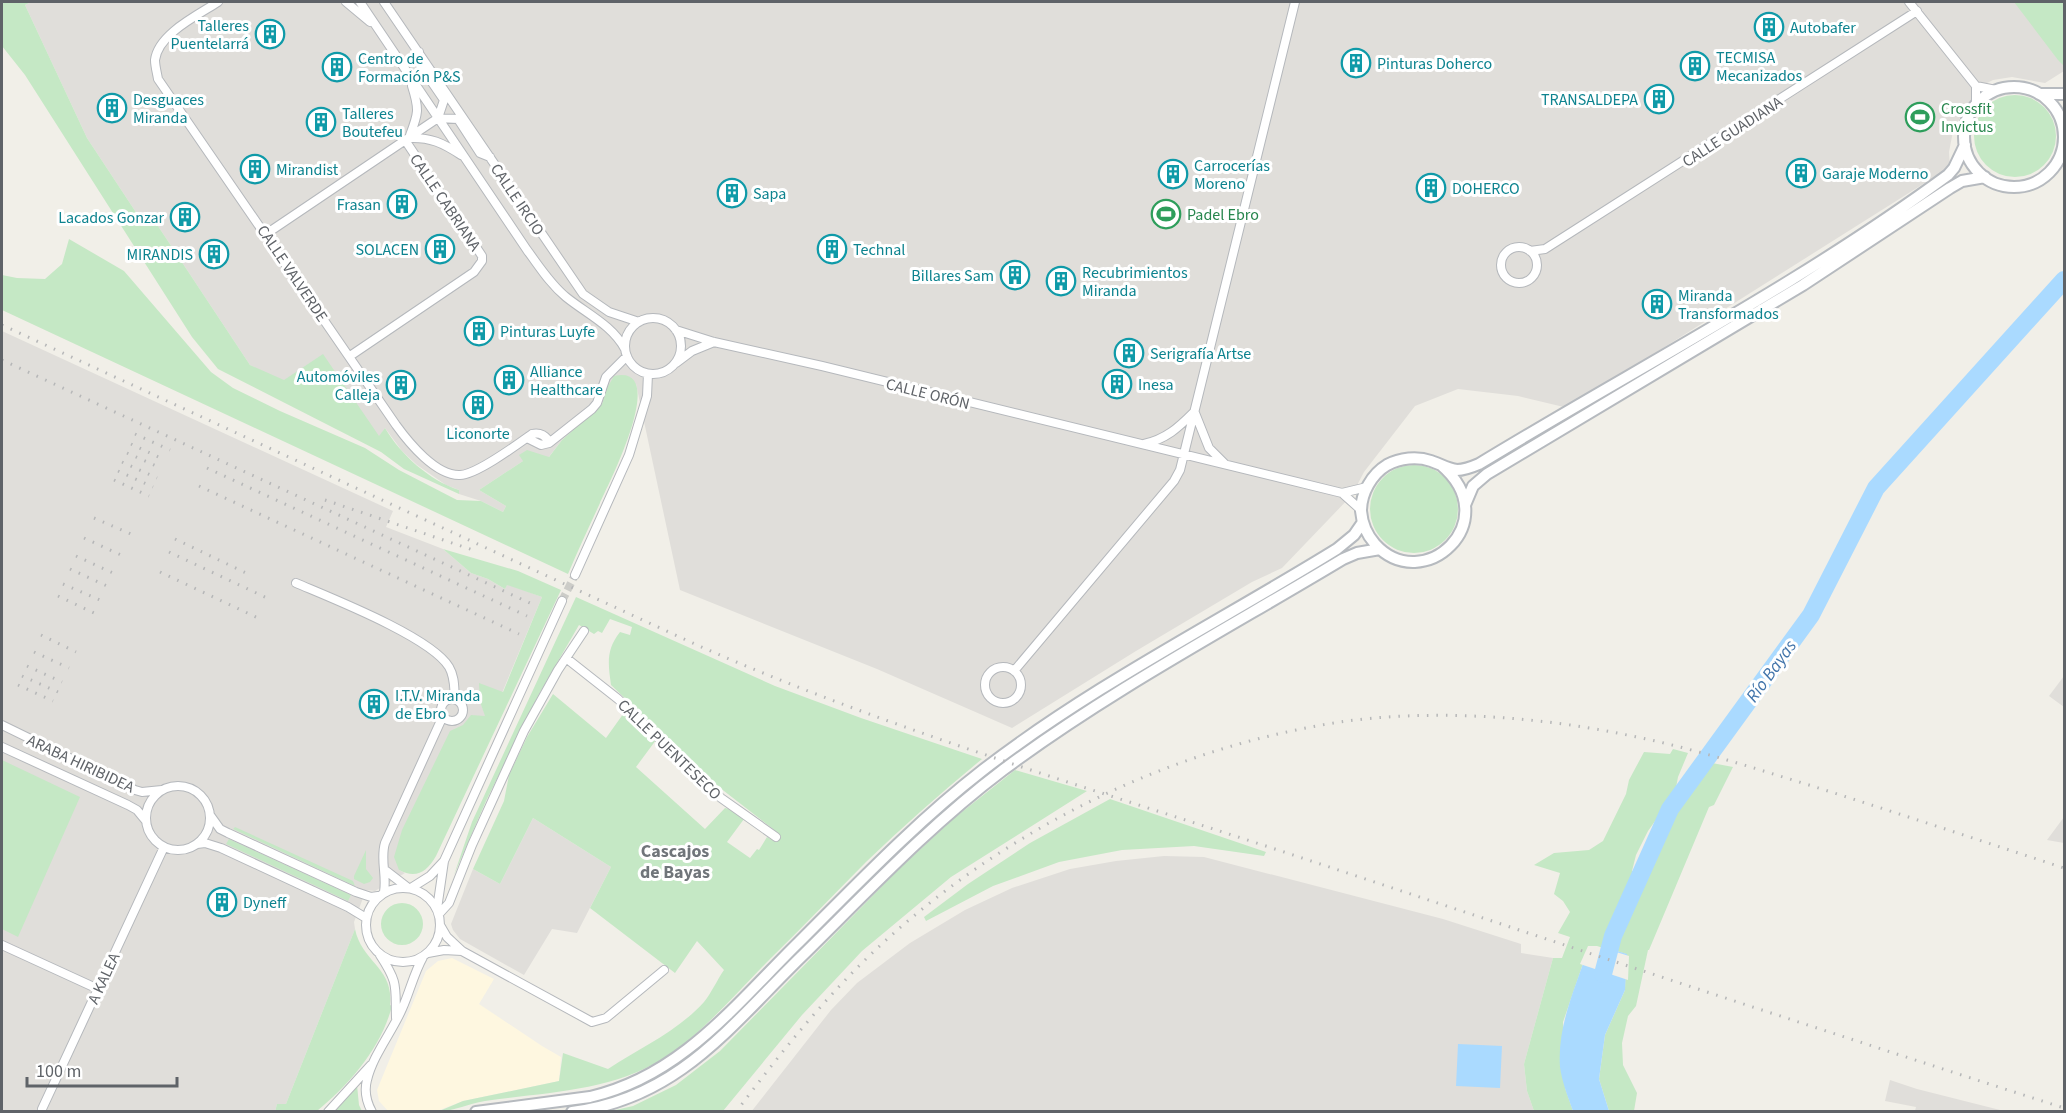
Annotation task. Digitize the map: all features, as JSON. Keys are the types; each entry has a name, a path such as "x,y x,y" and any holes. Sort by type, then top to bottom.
{"street":[{"name":"CALLE VALVERDE","path":"218,2 162,41 155,60 158,79 409,442 434,465 457,475 472,472 526,438 541,445 549,443 592,409 597,403 606,377 626,352"},
{"path":"346,2 377,28"},
{"name":"CALLE IRCIO","path":"360,2 547,277 565,296 614,332 626,352"},
{"name":"CALLE IRCIO","path":"384,2 583,294 609,312 639,322"},
{"path":"1014,671 1174,481 1180,470 1295,2"},
{"path":"1909,2 1976,86 1976,104"},
{"name":"CALLE GUADIANA","path":"1530,251 1545,249 1917,11"},
{"name":"CALLE IRCIO","path":"418,52 418,62 444,100 438,118"},
{"path":"407,139 418,114 418,103 409,76"},
{"path":"1976,86 1996,90"},
{"path":"2012,87 2027,89 2038,94 2054,107 2064,129 2059,158 2049,172 2035,182 2021,186 2001,185 1985,177 1969,159 1964,131 1967,118 1976,104 1996,90 2012,87"},
{"path":"2038,94 2064,94"},
{"path":"266,234 438,118 458,119 480,153 490,158"},
{"path":"407,139 436,140 464,157"},
{"name":"CALLE CABRIANA","path":"350,356 474,272 481,264 482,256 407,139"},
{"path":"1441,465 1453,476 1461,489 1465,516 1459,535 1438,556 1419,561 1397,559 1380,549 1372,541 1363,522 1361,510 1367,487 1380,470 1399,460 1420,458 1460,470 1479,465 1796,275 1948,175 1965,145"},
{"path":"1465,505 1473,486 1487,474 1803,285 1950,188 1962,181 1985,177"},
{"path":"1519,247 1530,251 1537,263 1535,274 1522,283 1511,282 1503,274 1501,262 1507,251 1519,247"},
{"name":"CALLE GUADIANA","path":"1537,263 1545,249"},
{"path":"675,364 680,353 681,342 676,330 669,323 649,318 639,322 631,329 626,338 626,352 635,368 648,374 658,374 667,370 675,364 692,351 714,342"},
{"name":"CALLE ORÓN","path":"676,330 714,342 822,366 1342,493 1367,487"},
{"path":"574,575 629,455 647,396 648,374"},
{"path":"1142,445 1166,437 1195,411"},
{"path":"1195,411 1209,448 1226,465"},
{"name":"CALLE ORÓN","path":"1342,493 1361,510"},
{"path":"476,1112 608,1093 638,1081 671,1062 712,1028 903,839 971,780 1024,740 1072,708 1338,549 1354,535 1363,522"},
{"path":"572,1112 600,1107 636,1095 670,1078 687,1066 721,1037 930,830 993,778 1037,746 1111,698 1343,559 1358,553 1380,549"},
{"path":"296,583 395,628 432,650 451,670 454,679 453,696"},
{"path":"409,888 426,879 444,861 562,601"},
{"path":"438,911 449,903 472,845 524,731 566,658 584,632"},
{"name":"CALLE PUENTESECO","path":"566,658 618,699 721,798 776,837"},
{"path":"1004,667 1014,671 1021,682 1019,694 1010,702 998,702 992,699 986,690 989,674 1004,667"},
{"path":"447,718 458,719 463,710 461,703 453,696"},
{"path":"447,718 441,707 453,696"},
{"path":"396,1018 394,978 368,938 366,918 372,902 381,894 385,870 382,858 385,843 439,728 447,718"},
{"name":"ARABA HIRIBIDEA","path":"2,725 135,790 142,792 164,790"},
{"name":"ARABA HIRIBIDEA","path":"2,747 128,805 146,821"},
{"path":"366,918 348,907 221,848 205,843 181,850 164,847 149,832 146,821 150,803 164,790 180,786 190,789 204,800 210,815 220,829 228,833 371,897 395,888 409,888 422,892 438,911"},
{"path":"197,844 209,826 210,815"},
{"name":"A KALEA","path":"42,1109 164,847"},
{"path":"372,1112 367,1104 365,1092 367,1080 401,1011 416,969 439,936 439,893 444,876 444,861"},
{"path":"385,870 409,888"},
{"path":"440,925 447,937 462,951 592,1022 606,1018 664,970"},
{"path":"2,945 98,989"},
{"path":"379,954 389,960 401,962 412,961 444,950 462,951"},
{"path":"328,1112 374,1062"}],"shaded area":[{"path":"31,2 2064,2 2064,71 2045,83 2012,77 1987,83 1962,114 1953,131 1949,152 1950,167 1568,408 1518,396 1458,389 1415,406 1364,472 1352,495 1282,568 1252,582 1012,728 877,669 680,590 636,384 608,388 602,403 562,440 548,458 523,461 479,490 506,506 503,512 481,501 459,494 459,490 446,485 417,465 402,451 385,428 379,437 250,365 154,220 145,226 87,138 25,5"},
{"path":"2,331 393,511 386,527 443,549 471,573 488,579 505,589 507,584 542,597 502,693 480,702 486,717 399,870 405,873 375,891 366,890 354,922 355,929 286,1104 277,1104 275,1112 2,1112"},
{"path":"2064,676 2064,707 2049,696"},
{"path":"2064,817 2064,843 2047,840"},
{"path":"533,818 611,867 577,933 552,929 524,975 460,939 451,924 473,869 500,884"},
{"path":"1164,856 1204,857 1443,919 1521,944 1521,953 1553,958 1524,1064 1527,1091 1534,1111 751,1112 831,1010 857,983 910,943 965,910 1012,888 1070,869"},
{"path":"452,958 494,979 479,1004 561,1057 559,1081 463,1101 437,1111 388,1111 379,1101 377,1090 426,971 438,961"},
{"path":"1890,1080 2004,1111 1915,1111 1916,1107 1885,1101"}],"green space":[{"path":"2,2 31,2 25,5 87,138 145,226 154,220 250,365 284,380 323,354 379,436 385,428 408,457 437,480 459,490 459,494 404,469 381,452 218,369 192,337 25,75 2,46"},
{"path":"2014,2 2064,2 2064,66 2058,60"},
{"path":"2007,95 2023,95 2038,102 2049,113 2056,128 2053,152 2044,165 2023,177 2007,177 1992,170 1981,159 1974,144 1974,128 1981,113 1992,102"},
{"path":"69,239 124,271 211,372 233,388 365,448 399,470 457,500 481,501 503,512 506,506 479,490 523,461 519,455 527,450 549,457 562,440 602,404 614,376 630,377 637,388 637,406 631,428 614,474 568,574 2,310 2,275 45,279 62,264"},
{"path":"1414,465 1431,468 1445,478 1455,492 1458,509 1455,526 1445,540 1431,550 1414,553 1397,550 1383,540 1373,526 1370,509 1373,492 1383,478 1397,468"},
{"path":"443,549 518,571 561,590 436,856 425,870 411,874 399,870 394,857 402,830 450,731 463,725 471,715 485,716 480,702 479,683 503,692 542,597 507,585 505,589 488,579 471,573"},
{"path":"576,597 775,686 982,759 923,809 854,874 706,1025 664,1058 622,1078 600,1084 485,1101 437,1112 463,1101 559,1081 563,1053 608,1069 683,1022 704,1002 724,970 697,941 675,973 590,908 611,867 533,818 500,884 473,869 504,801 509,775 527,737 553,694 606,738 626,710 656,740 636,767 705,829 725,808 744,819 727,842 750,858 757,849 759,850 767,837 774,841 778,833 715,784 611,685 609,663 612,645 620,632 630,635 632,627 610,619 602,633 598,631 594,634 579,625 539,694 486,801 454,875 472,822"},
{"path":"1673,749 1688,753 1678,777 1675,793 1648,831 1636,855 1632,871 1641,873 1678,805 1712,763 1733,767 1714,805 1709,807 1648,950 1636,1006 1628,1016 1622,1043 1623,1065 1637,1093 1634,1111 1609,1111 1599,1079 1605,1035 1625,990 1626,954 1617,951 1588,949 1563,1022 1565,1088 1573,1111 1534,1111 1527,1091 1524,1064 1553,958 1562,958 1570,937 1558,933 1570,912 1563,901 1554,894 1560,873 1534,865 1554,853 1589,850 1603,841 1626,794 1629,780 1644,752 1670,754"},
{"path":"2,760 80,797 18,937 2,929"},
{"path":"1015,770 1087,791 951,877 862,951 802,1015 723,1111 611,1111 633,1106 676,1085 720,1051 899,869 953,819"},
{"path":"1110,799 1266,852 1264,856 1194,846 1122,850 1059,862 993,886 926,921 924,917 968,884 1030,843"},
{"path":"235,827 353,881 355,886 233,829"},
{"path":"229,839 351,895 348,901 226,844"},
{"path":"366,850 366,869 373,878 364,884 354,879 354,876"},
{"path":"402,903 417,909 423,924 417,939 402,945 387,939 381,924 387,909"},
{"path":"355,929 364,950 383,973 387,982 392,1006 387,1021 363,1064 317,1111 275,1112 277,1104 286,1104"},
{"path":"357,1085 359,1105 362,1111 334,1112"}],"water":[{"path":"1588,949 1627,954 1625,990 1605,1035 1599,1079 1609,1111 1573,1111 1560,1067 1564,1021"},
{"path":"1458,1044 1502,1046 1500,1088 1456,1086"}],"pier":[{"path":"1588,946 1597,946 1629,956 1628,980 1580,964"}],"waterway":[{"name":"Río Bayas","path":"1603,974 1613,936 1670,809 1811,615 1876,488 2064,280"}],"tunnel":[{"path":"562,601 575,575"}],"railway":[{"path":"2,325 697,645 840,703 985,755 2064,1108"},
{"path":"2,360 532,604"},
{"path":"135,434 170,450"},
{"path":"131,444 165,460"},
{"path":"127,453 161,468"},
{"path":"122,462 157,478"},
{"path":"207,468 527,616"},
{"path":"118,471 153,487"},
{"path":"114,480 149,496"},
{"path":"199,486 519,634"},
{"path":"325,500 473,550"},
{"path":"94,518 131,534"},
{"path":"84,538 121,555"},
{"path":"175,539 246,573"},
{"path":"169,552 267,598"},
{"path":"76,556 113,573"},
{"path":"70,569 107,586"},
{"path":"160,572 258,618"},
{"path":"63,584 100,600"},
{"path":"58,596 94,613"},
{"path":"41,635 76,652"},
{"path":"34,652 69,668"},
{"path":"27,666 62,682"},
{"path":"22,676 58,692"},
{"path":"18,685 53,701"},
{"path":"736,1112 810,1018 872,953 942,893 993,857 1046,824 1160,771 1219,750 1279,734 1340,722 1409,716 1481,716 1553,723 1622,734 1670,744 1739,764 2064,868"}],"place":[{"name":"Autobafer","path":"1769,27"},
{"name":"Talleres Puentelarrá","path":"270,34"},
{"name":"Pinturas Doherco","path":"1356,63"},
{"name":"TECMISA Mecanizados","path":"1695,66"},
{"name":"Centro de Formación P&S","path":"337,67"},
{"name":"TRANSALDEPA","path":"1659,99"},
{"name":"Desguaces Miranda","path":"112,108"},
{"name":"Crossfit Invictus","path":"1920,117"},
{"name":"Talleres Boutefeu","path":"321,122"},
{"name":"Mirandist","path":"255,169"},
{"name":"Garaje Moderno","path":"1801,173"},
{"name":"Carrocerías Moreno","path":"1173,174"},
{"name":"DOHERCO","path":"1431,188"},
{"name":"Sapa","path":"732,193"},
{"name":"Frasan","path":"402,204"},
{"name":"Padel Ebro","path":"1166,214"},
{"name":"Lacados Gonzar","path":"185,217"},
{"name":"SOLACEN","path":"440,249"},
{"name":"Technal","path":"832,249"},
{"name":"MIRANDIS","path":"214,254"},
{"name":"Billares Sam","path":"1015,275"},
{"name":"Recubrimientos Miranda","path":"1061,281"},
{"name":"Miranda Transformados","path":"1657,304"},
{"name":"Pinturas Luyfe","path":"479,331"},
{"name":"Serigrafía Artse","path":"1129,353"},
{"name":"Alliance Healthcare","path":"509,380"},
{"name":"Inesa","path":"1117,384"},
{"name":"Automóviles Calleja","path":"401,385"},
{"name":"Liconorte","path":"478,405"},
{"name":"I.T.V. Miranda de Ebro","path":"374,704"},
{"name":"Dyneff","path":"222,902"}],"district":[{"name":"Cascajos de Bayas","path":"675,861"}]}
